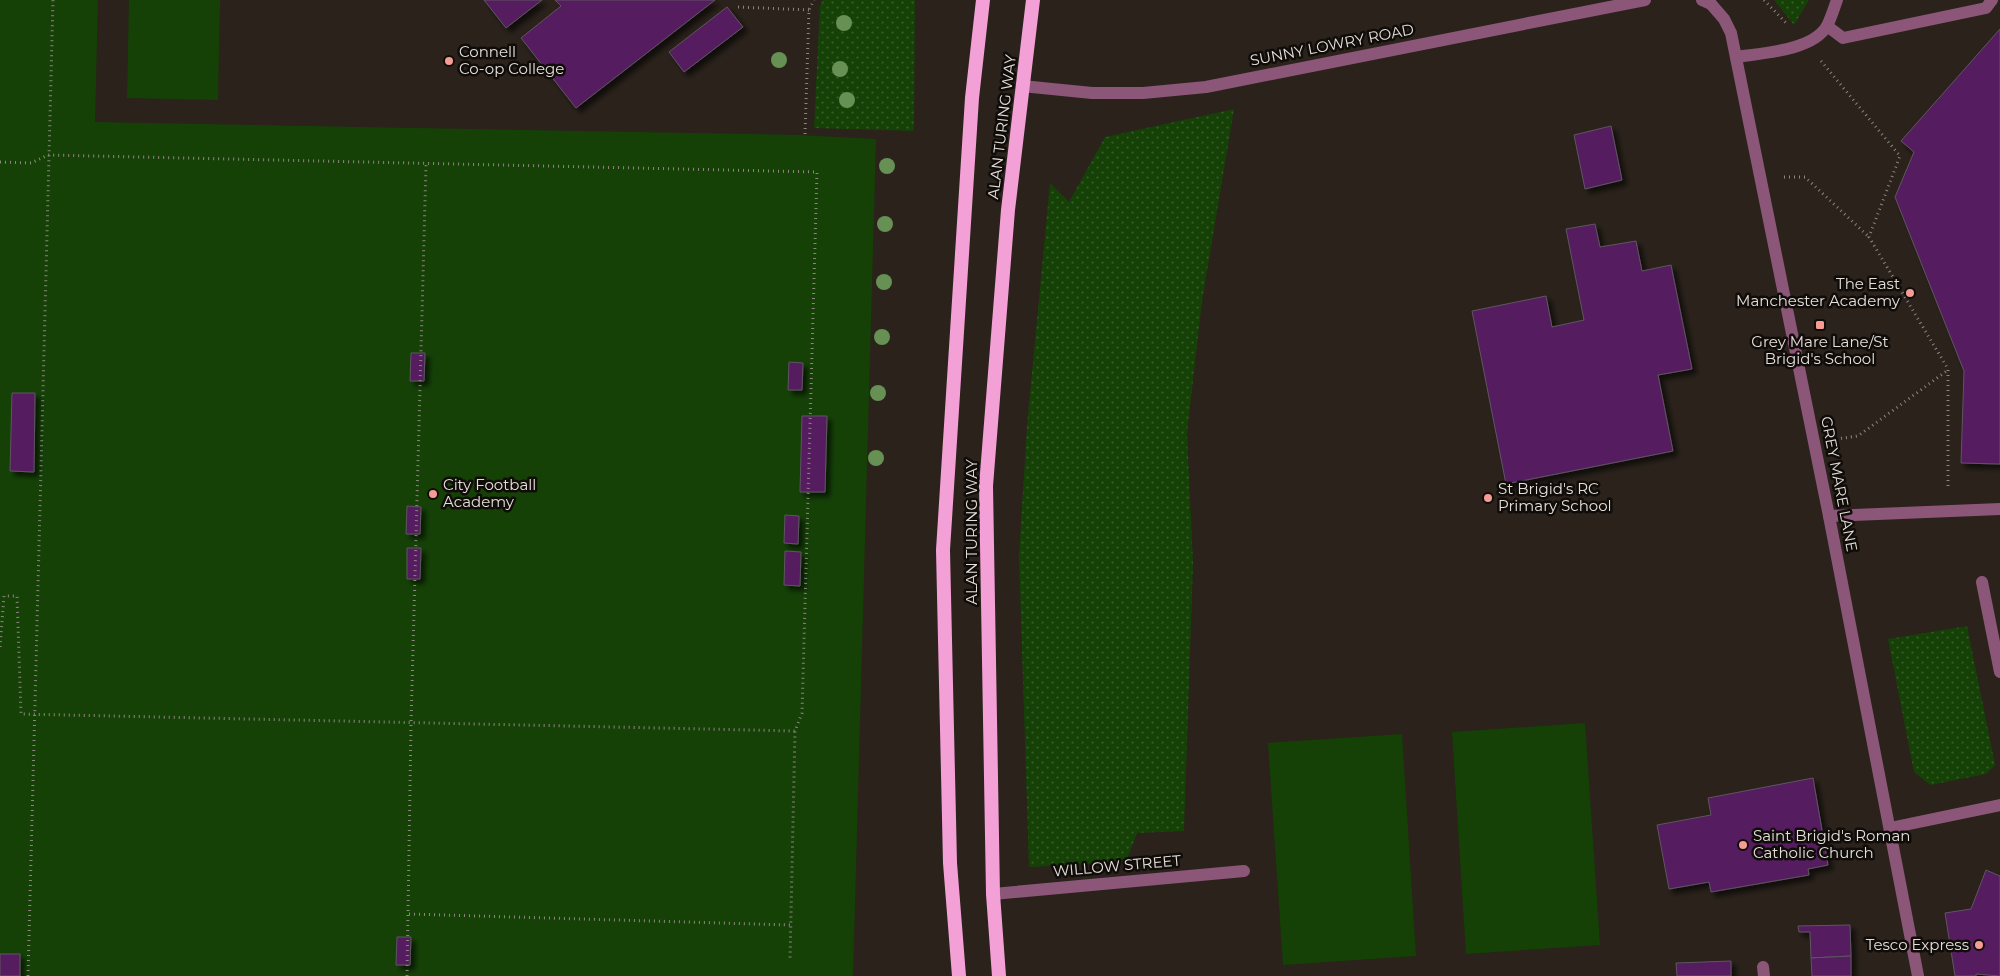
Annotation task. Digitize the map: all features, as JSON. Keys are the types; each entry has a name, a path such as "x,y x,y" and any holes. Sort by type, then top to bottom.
{"highway":[{"name":"ALAN TURING WAY","path":"959,976 950,863 943,550 971,106 983,0"},
{"name":"ALAN TURING WAY","path":"999,976 993,894 986,486 1008,210 1033,0"}],"street":[{"name":"SUNNY LOWRY ROAD","path":"1022,86 1092,93 1143,93 1206,87 1645,0"},
{"path":"1736,57 1787,49 1805,43 1820,35 1827,26 1837,0"},
{"path":"1827,26 1843,38 1986,8 1992,0"},
{"name":"GREY MARE LANE","path":"1706,2 1724,19 1731,33 1830,516 1918,976"},
{"path":"1830,516 2000,509"},
{"path":"1982,582 2000,670"},
{"path":"1890,828 2000,805"},
{"name":"WILLOW STREET","path":"993,894 1244,871"}],"path":[{"path":"28,976 53,0"},
{"path":"805,134 809,10 814,0"},
{"path":"1764,0 1805,43 1900,156 1869,237"},
{"path":"738,7 809,10"},
{"path":"0,162 31,163 48,156 817,172 802,713 796,731 790,960"},
{"path":"407,976 411,724 426,164"},
{"path":"1760,177 1805,177 1869,237 1948,370 1948,511"},
{"path":"1814,442 1858,436 1948,370"},
{"path":"0,648 4,596 17,596 21,714 796,731"},
{"path":"409,914 790,925"}],"green space":[{"name":"City Football Academy","path":"0,0 98,0 95,122 798,135 876,139 853,976 0,976"},
{"path":"129,0 220,0 218,100 127,98"},
{"path":"823,0 915,0 914,131 814,128 820,5"},
{"path":"1774,0 1809,0 1794,25"},
{"path":"1234,109 1202,301 1187,433 1193,563 1184,831 1137,833 1126,862 1029,867 1019,556 1027,426 1050,183 1069,202 1105,137"},
{"path":"1967,626 1995,765 1986,774 1930,785 1914,772 1888,639"},
{"path":"1585,723 1600,945 1466,954 1452,732"},
{"path":"1402,734 1416,956 1283,965 1268,743"}],"building":[{"path":"484,0 542,0 506,28"},
{"path":"555,0 715,0 576,108 521,38 561,6"},
{"path":"727,7 743,27 684,72 669,52"},
{"path":"2000,29 2000,464 1961,463 1964,371 1895,197 1914,152 1901,141"},
{"path":"1611,126 1622,180 1585,189 1574,135"},
{"path":"1595,224 1600,247 1636,241 1642,271 1671,265 1692,369 1658,375 1673,451 1506,484 1472,311 1546,296 1552,327 1584,320 1566,229"},
{"path":"411,353 425,353 424,381 410,381"},
{"path":"789,362 803,363 802,390 788,390"},
{"path":"12,393 35,393 34,472 10,471"},
{"path":"802,416 827,416 825,492 800,492"},
{"path":"407,506 421,507 420,534 406,534"},
{"path":"785,515 799,516 798,544 784,543"},
{"path":"407,548 421,548 420,579 407,579"},
{"path":"785,551 801,552 800,586 784,585"},
{"name":"Saint Brigid's Roman Catholic Church","path":"1813,778 1828,865 1808,869 1809,875 1711,892 1709,882 1669,889 1657,825 1711,815 1708,798"},
{"path":"1986,870 2000,876 2000,976 1976,974 1976,976 1955,976 1945,913 1971,909"},
{"path":"1850,925 1851,956 1811,958 1810,932 1799,932 1798,926"},
{"path":"397,937 411,937 410,965 396,965"},
{"path":"0,954 20,954 20,976 0,976"},
{"path":"1851,956 1851,976 1812,976 1811,958"},
{"path":"1731,961 1731,976 1677,976 1676,963"}],"place":[{"name":"Connell Co-op College","path":"449,61"},
{"name":"The East Manchester Academy","path":"1910,293"},
{"name":"Grey Mare Lane/St Brigid's School","path":"1820,325"},
{"name":"City Football Academy","path":"433,494"},
{"name":"St Brigid's RC Primary School","path":"1488,498"},
{"name":"Saint Brigid's Roman Catholic Church","path":"1743,845"},
{"name":"Tesco Express","path":"1979,945"}]}
